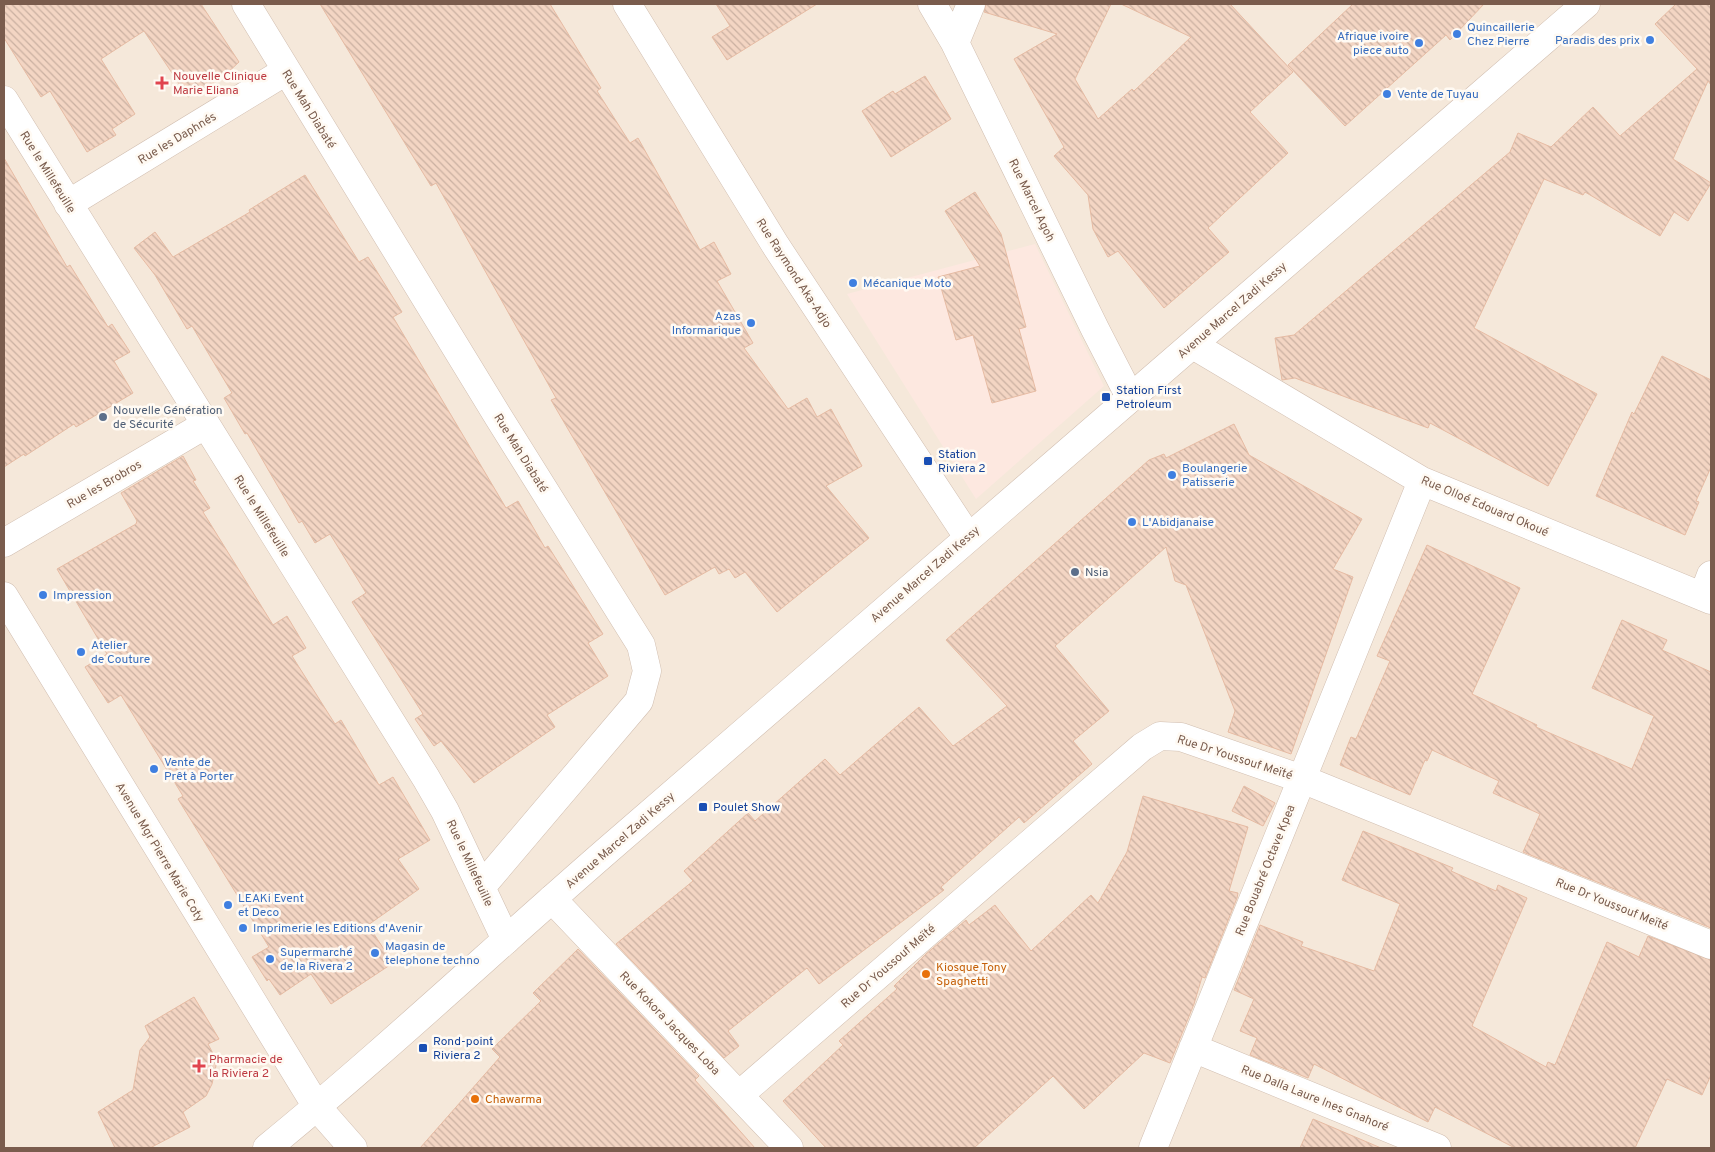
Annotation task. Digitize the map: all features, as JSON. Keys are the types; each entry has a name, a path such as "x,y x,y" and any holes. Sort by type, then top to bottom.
{"street":[{"name":"Rue Mah Diabaté","path":"246,4 641,645 647,671 639,701 482,886"},
{"name":"Rue Raymond Aka-Adjo","path":"627,4 776,246 968,537"},
{"name":"Rue Marcel Agoh","path":"932,4 955,43 1130,397"},
{"path":"955,43 971,4"},
{"name":"Avenue Marcel Zadi Kessy","path":"267,1148 317,1107 552,899 968,537 1586,4"},
{"name":"Rue les Daphnés","path":"68,204 286,71"},
{"name":"Rue le Millefeuille","path":"4,100 205,426 426,778 445,811 506,940"},
{"name":"Rue Olloé Edouard Okoué","path":"1192,344 1422,481 1708,590"},
{"name":"Rue les Brobros","path":"4,543 205,426"},
{"name":"Rue Bouabré Octave Kpea","path":"1153,1148 1422,481"},
{"name":"Avenue Mgr Pierre Marie Coty","path":"4,596 317,1107 353,1148"},
{"name":"Rue Dr Youssouf Meïté","path":"739,1096 1142,746 1160,736 1180,737 1302,779 1711,945"},
{"name":"Rue Kokora Jacques Loba","path":"552,899 789,1148"},
{"name":"Rue Dalla Laure Ines Gnahoré","path":"1193,1048 1437,1148"}],"shaded area":[{"path":"4,4 1711,4 1711,1148 4,1148"},
{"path":"1035,244 1104,386 976,499 847,294"}],"building":[{"path":"4,4 201,4 239,62 224,76 188,97 144,31 101,59 135,114 112,129 116,135 87,152 50,91 41,97 4,38"},
{"path":"320,4 550,4 601,88 597,91 630,143 638,138 700,250 714,242 731,274 717,281 753,343 744,348 788,409 807,398 817,417 831,409 862,466 826,486 869,538 777,612 745,572 735,578 729,569 719,574 715,567 665,595 551,400 556,398 436,183 431,186"},
{"path":"716,4 817,4 727,60 712,37 730,26"},
{"path":"986,4 1111,4 1075,79 1098,119 1132,89 1134,91 1191,37 1121,4 1230,4 1293,72 1250,112 1288,153 1208,228 1229,252 1164,308 1118,251 1108,257 1093,229 1088,195 1054,156 1064,147 1014,59 1057,34 984,12"},
{"path":"1353,4 1484,4 1450,40 1446,35 1345,126 1288,65"},
{"path":"1676,4 1711,4 1711,85 1708,81 1673,159 1711,183 1688,221 1674,212 1660,236 1585,192 1583,195 1544,179 1474,328 1597,394 1548,486 1430,423 1428,428 1295,378 1282,380 1275,338 1294,335 1510,152 1518,133 1551,147 1593,107 1620,136 1697,69 1655,24"},
{"path":"925,76 951,119 891,157 862,111 893,91 895,94"},
{"path":"4,158 67,267 70,265 108,327 112,324 130,352 114,361 133,393 76,427 74,424 25,456 24,454 4,467"},
{"path":"305,175 359,262 368,257 402,312 393,317 506,508 518,501 545,548 548,546 603,634 588,643 608,676 547,715 555,727 474,783 441,741 434,746 415,719 423,714 352,602 366,593 330,534 315,543 302,521 299,523 247,433 245,434 224,398 232,393 192,326 187,329 155,275 134,248 155,232 173,257 250,212 249,210"},
{"path":"975,192 1001,234 1026,327 1019,329 1036,391 992,403 973,335 956,340 938,277 980,266 945,211"},
{"path":"1662,356 1711,380 1711,467 1696,501 1699,502 1685,535 1596,496 1632,412 1634,414"},
{"path":"1234,424 1249,455 1362,519 1333,569 1353,577 1291,754 1228,732 1235,711 1186,585 1175,581 1166,547 1055,646 1109,711 1073,741 1092,764 1024,823 1019,817 941,887 944,890 819,984 807,968 728,1031 739,1046 724,1058 616,944 693,881 684,871 748,813 755,821 825,759 840,775 919,707 953,746 1007,706 946,640 1149,460 1164,454 1166,458"},
{"path":"183,456 196,480 193,481 210,508 203,512 273,625 287,616 306,648 292,656 335,724 341,720 379,785 393,777 430,840 398,859 419,889 368,925 393,963 331,1004 311,974 280,995 269,979 267,981 252,957 269,947 178,799 183,796 121,695 108,703 85,667 107,654 57,569 136,524 137,521 121,493"},
{"path":"1427,545 1520,588 1472,694 1537,725 1536,727 1632,769 1654,716 1592,688 1622,620 1667,640 1662,650 1711,672 1711,928 1523,852 1540,814 1493,793 1499,781 1432,750 1427,761 1425,760 1410,795 1340,765 1351,737 1356,739 1390,661 1377,656"},
{"path":"1244,786 1275,803 1263,826 1232,811"},
{"path":"1143,796 1248,827 1229,891 1238,893 1237,898 1205,978 1202,977 1194,1004 1170,1063 1144,1053 1084,1109 1053,1076 974,1148 826,1148 783,1101 843,1045 839,1041 897,989 894,986 926,954 966,920 969,925 995,905 1031,951 1091,895 1098,903 1127,852"},
{"path":"1363,831 1453,868 1451,871 1496,891 1498,885 1527,898 1472,1026 1546,1067 1548,1062 1555,1065 1607,942 1639,957 1648,936 1711,960 1711,1075 1702,1095 1667,1079 1635,1148 1515,1148 1435,1107 1428,1122 1314,1064 1308,1078 1250,1055 1257,1038 1240,1031 1254,999 1234,990 1260,925 1303,942 1301,946 1374,971 1400,904 1342,880"},
{"path":"578,949 699,1076 695,1080 755,1148 420,1148 500,1057 492,1049 541,1001 533,993"},
{"path":"194,997 219,1039 208,1044 217,1061 212,1084 206,1096 183,1112 190,1127 150,1148 115,1148 98,1112 133,1090 140,1050 150,1037 145,1026"},
{"path":"1313,1119 1381,1148 1300,1148"}],"place":[{"name":"Quincaillerie Chez Pierre","path":"1457,34"},
{"name":"Paradis des prix","path":"1650,40"},
{"name":"Afrique ivoire piece auto","path":"1419,43"},
{"name":"Nouvelle Clinique Marie Eliana","path":"162,83"},
{"name":"Vente de Tuyau","path":"1387,94"},
{"name":"Mécanique Moto","path":"853,283"},
{"name":"Azas Informarique","path":"751,323"},
{"name":"Station First Petroleum","path":"1106,397"},
{"name":"Nouvelle Génération de Sécurité","path":"103,417"},
{"name":"Station Riviera 2","path":"928,461"},
{"name":"Boulangerie Patisserie","path":"1172,475"},
{"name":"L'Abidjanaise","path":"1132,522"},
{"name":"Nsia","path":"1075,572"},
{"name":"Impression","path":"43,595"},
{"name":"Atelier de Couture","path":"81,652"},
{"name":"Vente de Prêt à Porter","path":"154,769"},
{"name":"Poulet Show","path":"703,807"},
{"name":"LEAKi Event et Deco","path":"228,905"},
{"name":"Imprimerie les Editions d'Avenir","path":"243,928"},
{"name":"Magasin de telephone techno","path":"375,953"},
{"name":"Supermarché de la Rivera 2","path":"270,959"},
{"name":"Kiosque Tony Spaghetti","path":"926,974"},
{"name":"Rond-point Riviera 2","path":"423,1048"},
{"name":"Pharmacie de la Riviera 2","path":"199,1066"},
{"name":"Chawarma","path":"475,1099"}]}
